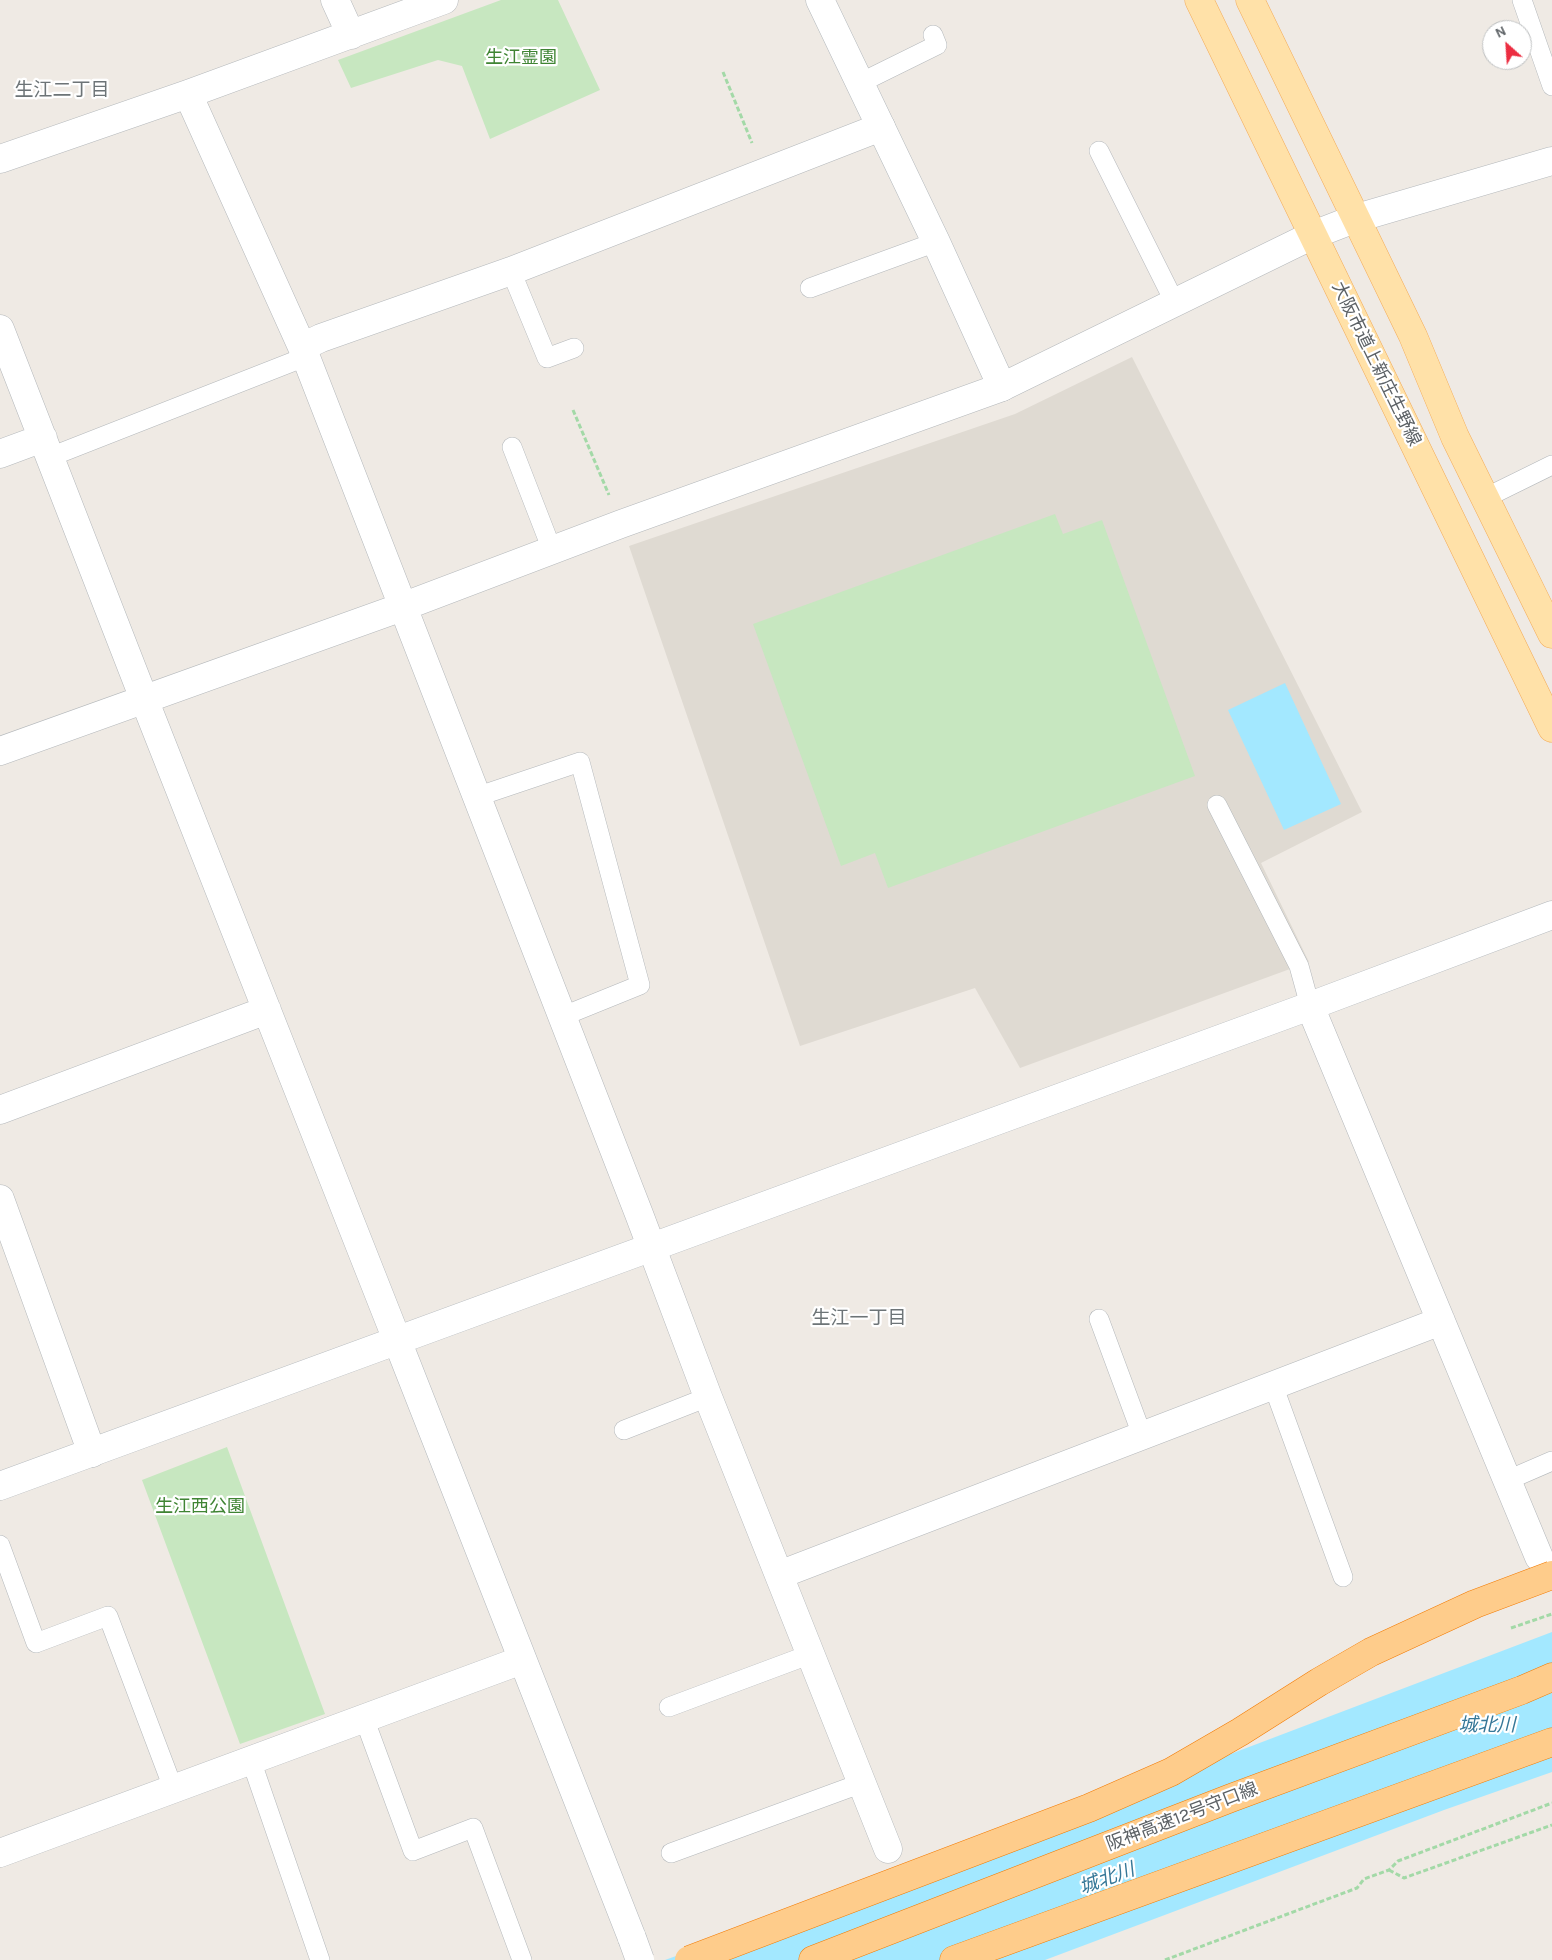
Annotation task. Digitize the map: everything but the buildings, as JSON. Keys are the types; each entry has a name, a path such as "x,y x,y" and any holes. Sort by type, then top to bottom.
{"highway":[{"path":"690,1960 1089,1808 1170,1772 1240,1732 1371,1652 1475,1604 1545,1566"},
{"name":"阪神高速12号守口線","path":"814,1960 1231,1798 1552,1678"},
{"path":"954,1960 1552,1742"}],"main road":[{"name":"大阪市道上新庄生野線","path":"1199,0 1552,728"},
{"path":"1250,0 1413,336 1455,437 1552,634"}],"street":[{"path":"336,0 350,35"},
{"path":"0,159 188,94 444,0"},
{"path":"820,0 936,242 1002,387"},
{"path":"188,94 303,352 708,1397 888,1849"},
{"path":"303,352 322,338 510,271 881,127"},
{"path":"0,751 1002,387 1313,235 1357,218 1552,161"},
{"path":"0,329 636,1949"},
{"path":"0,454 46,448"},
{"path":"0,1486 1310,1006 1552,915"},
{"path":"1310,1006 1545,1566"},
{"path":"0,1110 268,1010"},
{"path":"0,1199 92,1453"},
{"path":"779,1575 1441,1320"},
{"path":"0,1853 522,1660"}],"lane":[{"path":"1522,0 1552,86"},
{"path":"860,83 937,46 933,35"},
{"path":"1099,151 1175,303"},
{"path":"810,288 936,242"},
{"path":"510,271 547,358 574,348"},
{"path":"46,448 303,352"},
{"path":"512,447 552,550"},
{"path":"1485,498 1552,465"},
{"path":"476,797 580,762 640,985 562,1017"},
{"path":"1217,805 1299,966 1310,1006"},
{"path":"1100,1319 1142,1435"},
{"path":"1273,1385 1343,1577"},
{"path":"624,1430 708,1397"},
{"path":"1508,1480 1552,1461"},
{"path":"0,1545 36,1643 108,1616 173,1788"},
{"path":"669,1707 811,1654"},
{"path":"364,1718 413,1851 473,1828 522,1960"},
{"path":"251,1760 320,1960"},
{"path":"671,1853 862,1783"}],"path":[{"path":"723,72 764,173"},
{"path":"573,410 621,524"},
{"path":"1165,1960 1358,1888 1364,1879 1389,1870 1398,1861 1552,1803"},
{"path":"1389,1870 1404,1878 1552,1825"}],"shaded area":[{"path":"1132,357 1362,812 1261,863 1309,962 1020,1068 975,988 800,1046 629,546 1015,414"}],"green space":[{"name":"生江霊園","path":"501,0 558,0 600,90 490,139 462,66 438,60 351,88 338,60"},
{"path":"1055,514 1063,534 1102,520 1195,776 888,888 875,853 841,866 753,624"},
{"name":"生江西公園","path":"227,1447 325,1714 240,1744 142,1480"}],"water":[{"path":"1285,683 1341,804 1284,830 1228,710"},
{"name":"城北川","path":"1552,1632 1552,1772 1444,1810 1045,1960 665,1960 1162,1780"}],"district":[{"name":"生江二丁目","path":"62,91"},
{"name":"生江一丁目","path":"859,1319"}]}
